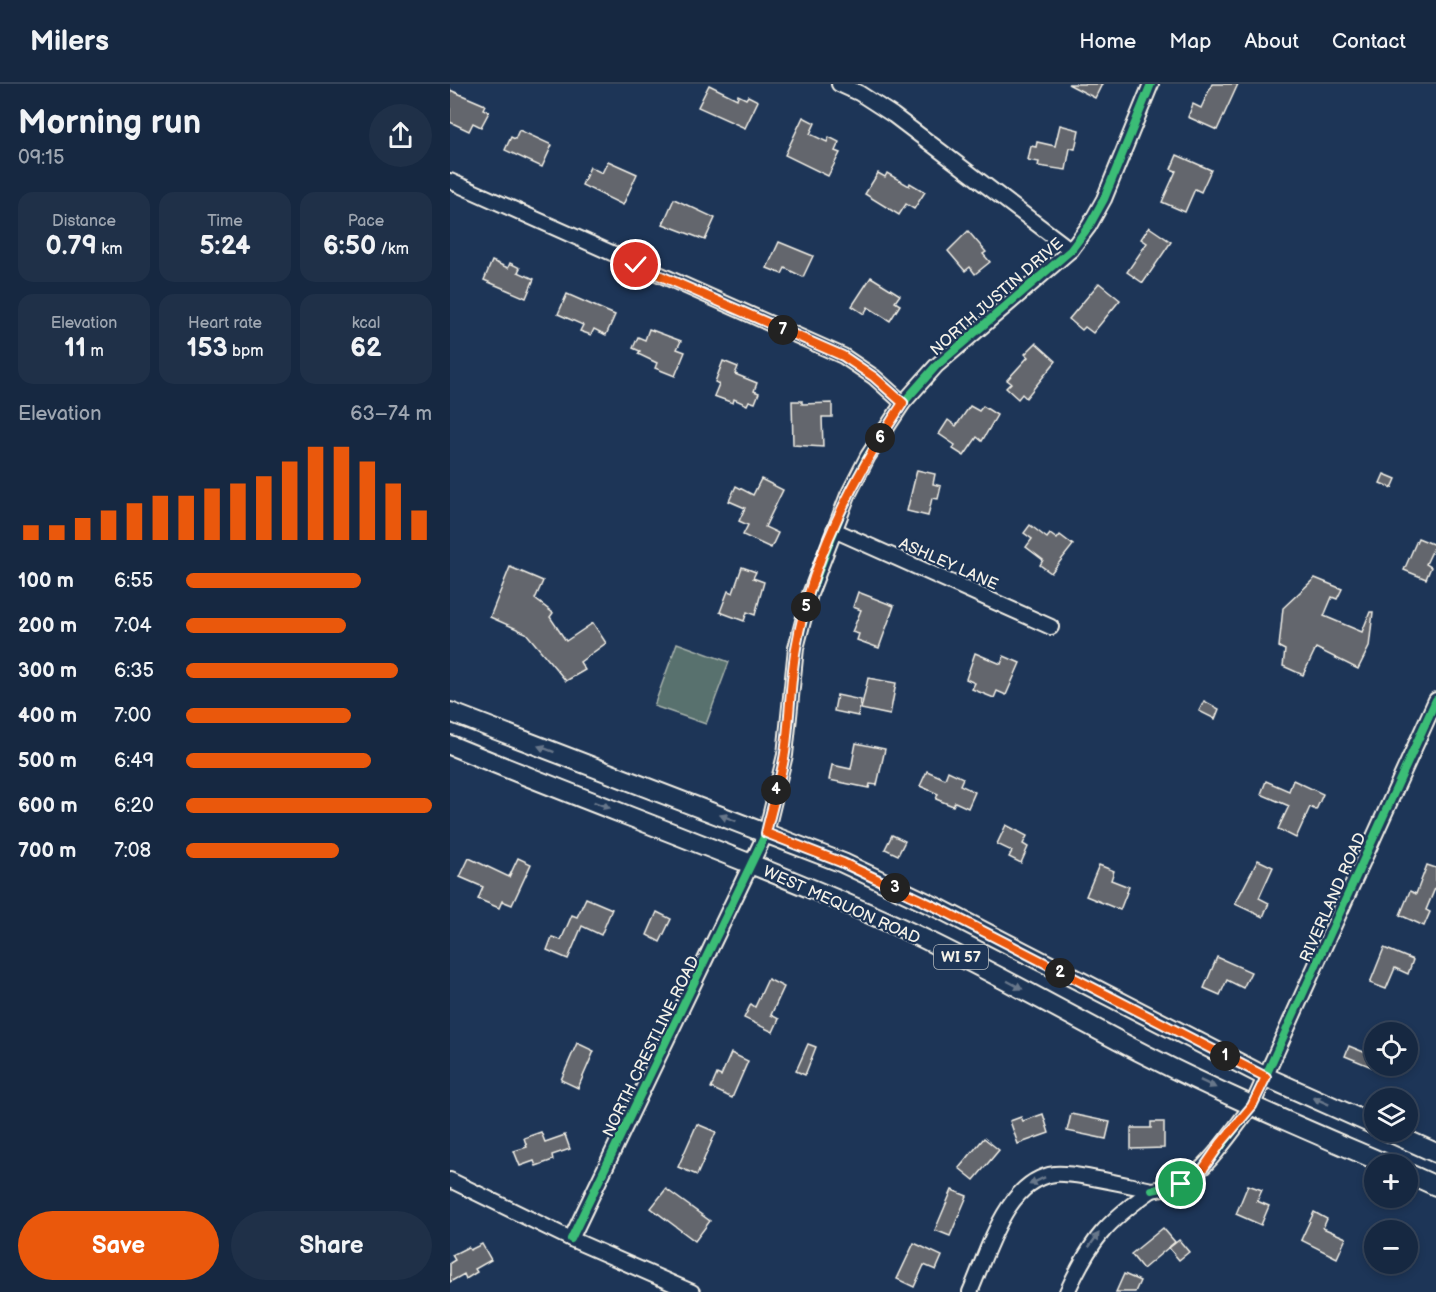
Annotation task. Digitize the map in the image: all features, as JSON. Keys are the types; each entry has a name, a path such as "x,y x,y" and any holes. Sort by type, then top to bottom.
{"main road":[{"name":"WI 57","path":"450,711 843,863 942,910 1266,1077 1364,1121"},
{"name":"WEST MEQUON ROAD","path":"450,745 753,864 922,938 1146,1055 1252,1106 1364,1154"},
{"path":"1412,1142 1436,1153"},
{"path":"1418,1178 1436,1186"}],"street":[{"path":"839,84 859,93 893,115 1071,250"},
{"name":"NORTH JUSTIN DRIVE","path":"753,864 766,833 785,755 796,648 810,594 834,530 868,456 903,403 936,366 1071,250 1089,226 1104,199 1151,84"},
{"path":"450,181 843,356 874,377 903,403"},
{"name":"ASHLEY LANE","path":"834,530 1051,627"},
{"name":"RIVERLAND ROAD","path":"1152,1190 1181,1184 1203,1169 1252,1106 1436,700"},
{"name":"NORTH CRESTLINE ROAD","path":"571,1239 753,864"},
{"path":"970,1292 1008,1207 1019,1192 1037,1179 1057,1173 1152,1190"},
{"path":"450,1180 571,1239 692,1292"},
{"path":"1067,1292 1090,1245 1104,1227 1152,1190"}],"green space":[{"path":"677,643 729,662 706,724 654,706"}],"building":[{"path":"1068,84 1102,84 1095,98"},
{"path":"1212,84 1238,84 1217,130 1188,117 1193,104 1201,108"},
{"path":"709,85 737,99 738,95 746,99 748,96 758,101 745,128 698,107"},
{"path":"450,90 485,105 483,109 489,112 481,127 473,123 469,131 450,122"},
{"path":"803,117 815,123 810,134 827,142 829,137 839,142 835,151 840,153 828,176 785,155"},
{"path":"1060,125 1079,130 1075,149 1070,148 1066,170 1038,166 1039,162 1028,160 1031,146 1036,147 1037,142 1055,146"},
{"path":"519,130 552,145 542,167 505,150 511,137 515,139"},
{"path":"1177,155 1211,170 1201,192 1195,189 1185,212 1162,202 1176,171 1171,169"},
{"path":"608,161 637,174 623,205 582,185 590,167 602,173"},
{"path":"878,173 885,177 887,173 925,192 914,209 906,204 899,215 865,194"},
{"path":"674,199 715,218 705,240 663,224"},
{"path":"1149,227 1171,242 1143,283 1127,272 1147,243 1141,239"},
{"path":"968,231 986,252 983,254 990,262 975,274 970,267 965,271 948,251"},
{"path":"779,242 813,256 803,277 785,268 782,274 767,268"},
{"path":"492,261 508,268 510,263 520,268 518,272 534,279 526,298 484,280"},
{"path":"871,277 900,295 895,302 900,305 890,321 868,307 864,314 852,306"},
{"path":"1099,283 1120,300 1093,333 1085,327 1082,330 1069,319"},
{"path":"567,294 615,315 606,335 594,329 591,335 580,331 583,325 558,314"},
{"path":"649,329 681,341 677,349 685,352 675,376 655,368 657,363 638,354 640,351 633,348 638,337 645,340"},
{"path":"1036,343 1056,361 1026,398 1022,394 1018,399 1006,388 1011,383 1007,380 1028,357 1025,354"},
{"path":"723,361 738,367 735,374 757,383 754,391 759,393 755,403 749,401 747,405 734,399 733,403 714,396 719,384 715,382"},
{"path":"792,401 802,401 802,404 832,403 832,417 822,417 823,447 793,445"},
{"path":"970,406 979,411 983,406 997,415 982,441 977,437 964,456 953,449 955,445 939,434 948,420 956,426"},
{"path":"917,470 935,474 933,484 941,486 938,499 932,498 928,516 907,511"},
{"path":"1384,474 1396,479 1392,488 1380,483"},
{"path":"761,479 783,490 765,527 778,533 771,548 743,535 748,525 739,521 745,508 729,501 736,486 753,495"},
{"path":"1030,525 1047,538 1050,534 1057,539 1060,535 1073,545 1051,573 1040,565 1043,560 1026,547 1032,539 1024,533"},
{"path":"1418,538 1435,545 1426,564 1431,567 1426,579 1404,570"},
{"path":"510,567 543,581 535,599 553,613 550,617 566,641 593,623 606,643 580,662 585,670 566,681 526,633 490,617"},
{"path":"742,567 756,572 753,578 764,582 755,615 747,612 744,621 720,612 728,591 733,593"},
{"path":"1315,578 1342,589 1337,599 1332,597 1324,616 1362,632 1370,612 1373,612 1369,647 1358,669 1316,648 1303,675 1283,666 1285,650 1279,647 1283,608"},
{"path":"858,592 894,606 879,648 857,640 859,634 852,632 861,610 853,607"},
{"path":"975,653 1001,664 1004,656 1020,663 1006,695 997,691 994,698 972,689 975,683 966,679"},
{"path":"868,678 896,683 890,715 861,709"},
{"path":"837,695 861,700 858,716 834,711"},
{"path":"1204,701 1219,709 1215,719 1199,711"},
{"path":"856,743 885,749 877,785 870,784 869,788 829,780 832,765 851,769"},
{"path":"927,771 945,779 948,771 963,778 960,785 975,792 968,808 955,802 953,806 936,799 938,794 920,786"},
{"path":"1293,780 1323,794 1316,810 1310,807 1296,838 1278,829 1289,806 1261,794 1266,781 1289,791"},
{"path":"1006,825 1027,836 1023,844 1028,847 1021,863 1009,857 1012,851 997,844"},
{"path":"892,835 905,841 898,855 885,849"},
{"path":"469,858 509,877 518,858 531,864 512,905 502,901 499,908 478,899 483,887 460,877"},
{"path":"1258,860 1273,867 1259,898 1269,903 1263,917 1235,904"},
{"path":"1099,865 1114,871 1111,880 1129,887 1120,910 1086,896"},
{"path":"1427,865 1436,868 1436,886 1426,910 1430,912 1424,926 1400,915 1410,891 1416,894"},
{"path":"586,898 612,909 601,935 582,926 568,959 547,950 552,937 561,940 572,915 577,917"},
{"path":"657,912 671,919 660,942 647,935"},
{"path":"1384,948 1413,960 1408,974 1395,968 1386,989 1370,983"},
{"path":"1217,957 1251,972 1243,988 1227,980 1220,995 1204,988"},
{"path":"768,979 784,987 771,1015 779,1019 773,1032 744,1018 751,1004 755,1007"},
{"path":"577,1043 594,1051 578,1088 561,1080"},
{"path":"808,1044 816,1047 805,1075 796,1071"},
{"path":"1349,1046 1364,1052 1364,1064 1345,1056"},
{"path":"731,1053 748,1061 732,1098 711,1088 717,1074 721,1076"},
{"path":"1043,1114 1049,1133 1018,1144 1010,1121 1021,1117 1023,1121"},
{"path":"1071,1114 1110,1122 1106,1139 1067,1131"},
{"path":"1151,1122 1164,1122 1164,1148 1131,1149 1131,1128 1151,1128"},
{"path":"697,1124 716,1132 697,1175 678,1167"},
{"path":"541,1132 545,1142 565,1135 570,1149 552,1155 553,1160 536,1166 534,1161 520,1166 514,1151 527,1147 524,1138"},
{"path":"984,1138 999,1150 974,1180 959,1168"},
{"path":"1248,1185 1262,1190 1257,1201 1269,1206 1261,1225 1236,1214"},
{"path":"666,1189 710,1221 695,1241 651,1208"},
{"path":"952,1190 967,1196 950,1236 935,1230"},
{"path":"1314,1212 1327,1219 1323,1228 1346,1238 1337,1258 1301,1240"},
{"path":"1163,1228 1175,1242 1143,1269 1131,1254"},
{"path":"1179,1240 1189,1252 1179,1260 1169,1248"},
{"path":"914,1243 942,1256 936,1270 924,1265 914,1287 897,1279"},
{"path":"482,1244 491,1260 475,1269 477,1272 466,1279 464,1274 450,1282 450,1263 455,1260 452,1255 468,1247 470,1250"},
{"path":"1124,1274 1140,1281 1135,1292 1116,1292"}],"cycle path":[{"path":"571,1239 766,833 785,755 796,648 810,594 848,495 868,456 903,403 936,366 1071,250 1089,226 1104,199 1151,84"},
{"path":"1152,1190 1177,1185 1193,1176 1211,1158 1252,1106 1436,700"}],"route":[{"path":"636,265 843,356 874,377 903,403 868,456 848,495 810,594 796,648 785,755 766,833 843,863 942,910 1060,973 1266,1077 1252,1106 1203,1169 1181,1184"}]}
